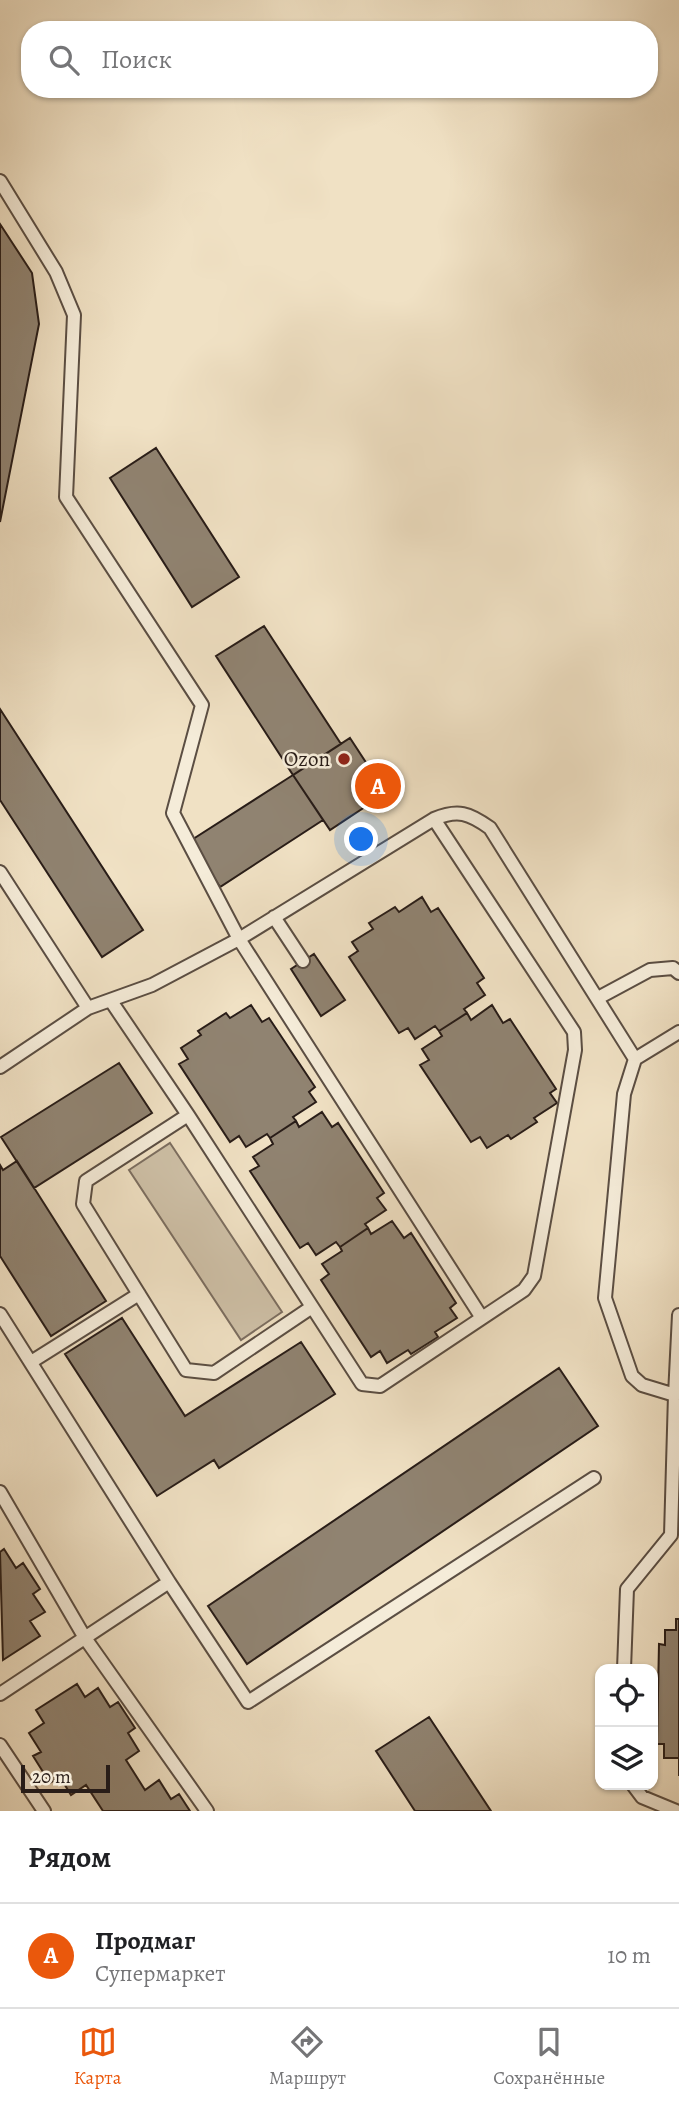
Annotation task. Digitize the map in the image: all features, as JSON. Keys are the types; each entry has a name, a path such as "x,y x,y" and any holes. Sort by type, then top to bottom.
{"lane":[{"path":"0,181 56,272 74,315 66,497 202,705 173,813 239,939 482,1318"},
{"path":"0,1067 88,1008 152,985 239,939 434,819 452,812 474,817 490,828 635,1059"},
{"path":"111,1001 362,1384 380,1386 524,1290 534,1276 575,1050 574,1032 434,819"},
{"path":"0,872 88,1008"},
{"path":"274,917 303,961"},
{"path":"598,998 650,970 673,968 679,973"},
{"path":"675,1395 642,1385 632,1376 605,1298 624,1094 635,1059 679,1032"},
{"path":"188,1115 86,1181 83,1204 186,1370 214,1373 312,1307"},
{"path":"32,1362 139,1294"},
{"path":"0,1314 248,1702 594,1478"},
{"path":"624,1664 627,1589 675,1535 675,1395 679,1315"},
{"path":"0,1492 85,1638 207,1811"},
{"path":"0,1694 169,1582"},
{"path":"0,1745 44,1811"},
{"path":"637,1790 642,1797 676,1811"}],"shaded area":[{"path":"170,1143 282,1312 241,1340 129,1170"}],"building":[{"path":"0,224 32,273 39,324 0,522"},
{"path":"156,448 239,577 192,607 110,478"},
{"path":"264,626 341,744 293,775 216,656"},
{"path":"0,709 143,930 102,957 0,800"},
{"path":"350,738 386,793 330,830 293,775"},
{"path":"293,775 323,820 220,887 190,841"},
{"path":"422,897 431,912 438,908 484,978 477,983 485,995 464,1009 467,1013 439,1031 435,1026 415,1039 408,1028 399,1033 349,957 358,951 352,942 373,929 369,923 395,907 399,912"},
{"path":"314,954 345,1000 321,1016 291,969"},
{"path":"251,1005 262,1022 269,1018 315,1087 309,1092 316,1102 293,1117 296,1121 270,1138 267,1134 246,1147 239,1136 230,1142 179,1064 188,1059 181,1048 201,1035 198,1031 226,1013 230,1018"},
{"path":"492,1005 503,1023 510,1019 556,1089 550,1093 557,1103 534,1118 537,1122 511,1139 508,1135 487,1148 480,1137 471,1142 420,1065 429,1060 422,1049 442,1036 439,1031 467,1013 471,1020"},
{"path":"119,1063 152,1113 34,1188 1,1137"},
{"path":"322,1112 332,1127 338,1123 384,1193 377,1198 386,1210 365,1224 368,1228 340,1247 336,1242 316,1255 308,1243 300,1248 250,1171 259,1166 253,1157 273,1144 270,1138 296,1121 299,1127"},
{"path":"17,1161 106,1301 51,1336 0,1256 0,1165 3,1170"},
{"path":"392,1221 404,1238 411,1233 456,1303 450,1308 457,1318 435,1332 438,1337 411,1354 408,1350 387,1363 380,1351 371,1357 321,1280 329,1274 322,1264 342,1251 340,1247 368,1228 371,1234"},
{"path":"122,1318 185,1416 301,1342 335,1394 219,1468 214,1460 157,1496 65,1354"},
{"path":"559,1368 598,1426 247,1664 208,1606"},
{"path":"4,1549 16,1568 23,1563 40,1589 33,1594 45,1612 30,1621 40,1636 3,1660 0,1552"},
{"path":"676,1619 679,1619 679,1758 664,1758 664,1744 658,1744 659,1644 665,1645 665,1630 676,1630"},
{"path":"77,1684 85,1697 98,1688 110,1707 118,1702 135,1728 128,1733 139,1751 126,1760 145,1790 159,1780 171,1799 179,1794 190,1811 103,1811 86,1785 71,1795 60,1777 50,1783 33,1756 41,1752 29,1733 44,1723 36,1710"},
{"path":"429,1717 491,1811 415,1811 376,1751"}],"place":[{"name":"Ozon","path":"344,759"},
{"name":"Продмаг","path":"378,786"}]}
